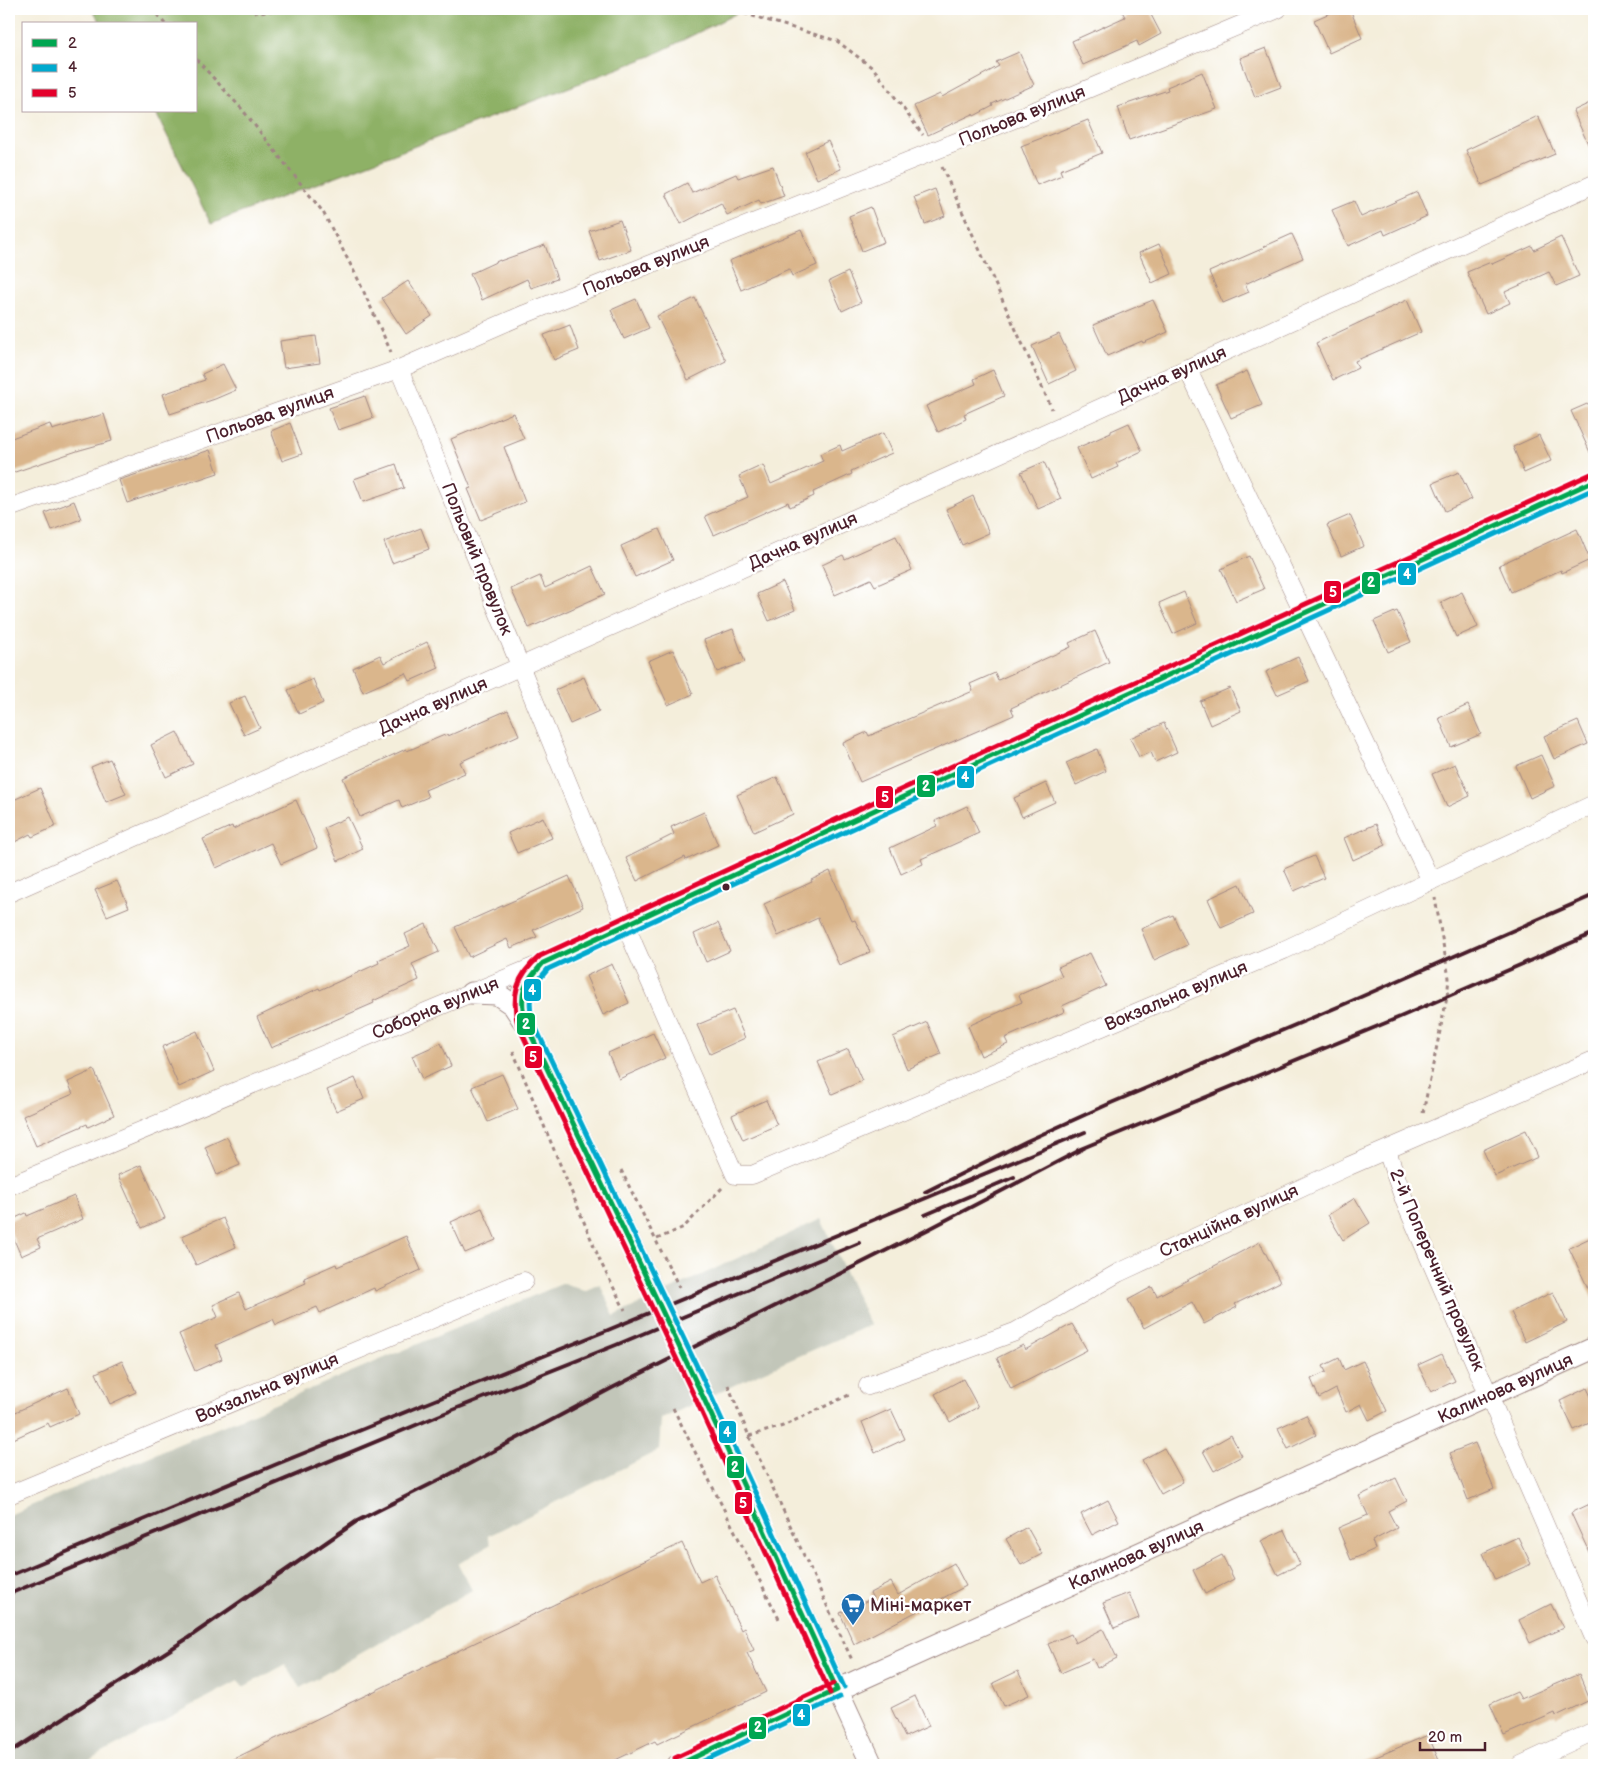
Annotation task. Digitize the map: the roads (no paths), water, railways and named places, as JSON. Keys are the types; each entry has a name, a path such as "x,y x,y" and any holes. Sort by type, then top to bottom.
{"street":[{"name":"Польова вулиця","path":"9,508 399,369 525,314 1064,100 1278,9"},
{"name":"Дачна вулиця","path":"9,893 1060,426 1594,184"},
{"path":"1187,368 1431,881"},
{"name":"Польовий провулок","path":"399,369 627,926 744,1174"},
{"name":"Соборна вулиця","path":"9,1186 543,963 627,926 1303,613 1594,481"},
{"name":"Вокзальна вулиця","path":"744,1174 1284,950 1594,804"},
{"path":"525,1022 520,1001 525,984 543,963"},
{"path":"471,993 497,994 513,1005 525,1022 654,1293"},
{"name":"Станційна вулиця","path":"868,1386 1015,1332 1118,1273 1349,1166 1594,1060"},
{"name":"2-й Поперечний провулок","path":"1387,1151 1405,1202 1490,1394 1594,1638"},
{"name":"Вокзальна вулиця","path":"9,1495 524,1281"},
{"name":"Калинова вулиця","path":"678,1765 836,1690 1594,1348"},
{"path":"704,1399 872,1765"},
{"path":"1521,1765 1594,1731"}],"tunnel":[{"path":"654,1293 704,1399"}],"railway":[{"path":"925,1192 1027,1141 1111,1103 1594,895"},
{"path":"1078,1150 1400,1017 1594,933"},
{"path":"9,1576 1085,1132"},
{"path":"9,1753 188,1638 357,1521 441,1479 612,1388 929,1229 1084,1148"},
{"path":"925,1215 1014,1177"},
{"path":"9,1594 445,1413 616,1345 859,1243"}],"place":[{"name":"Міні-маркет","path":"853,1626"}]}
